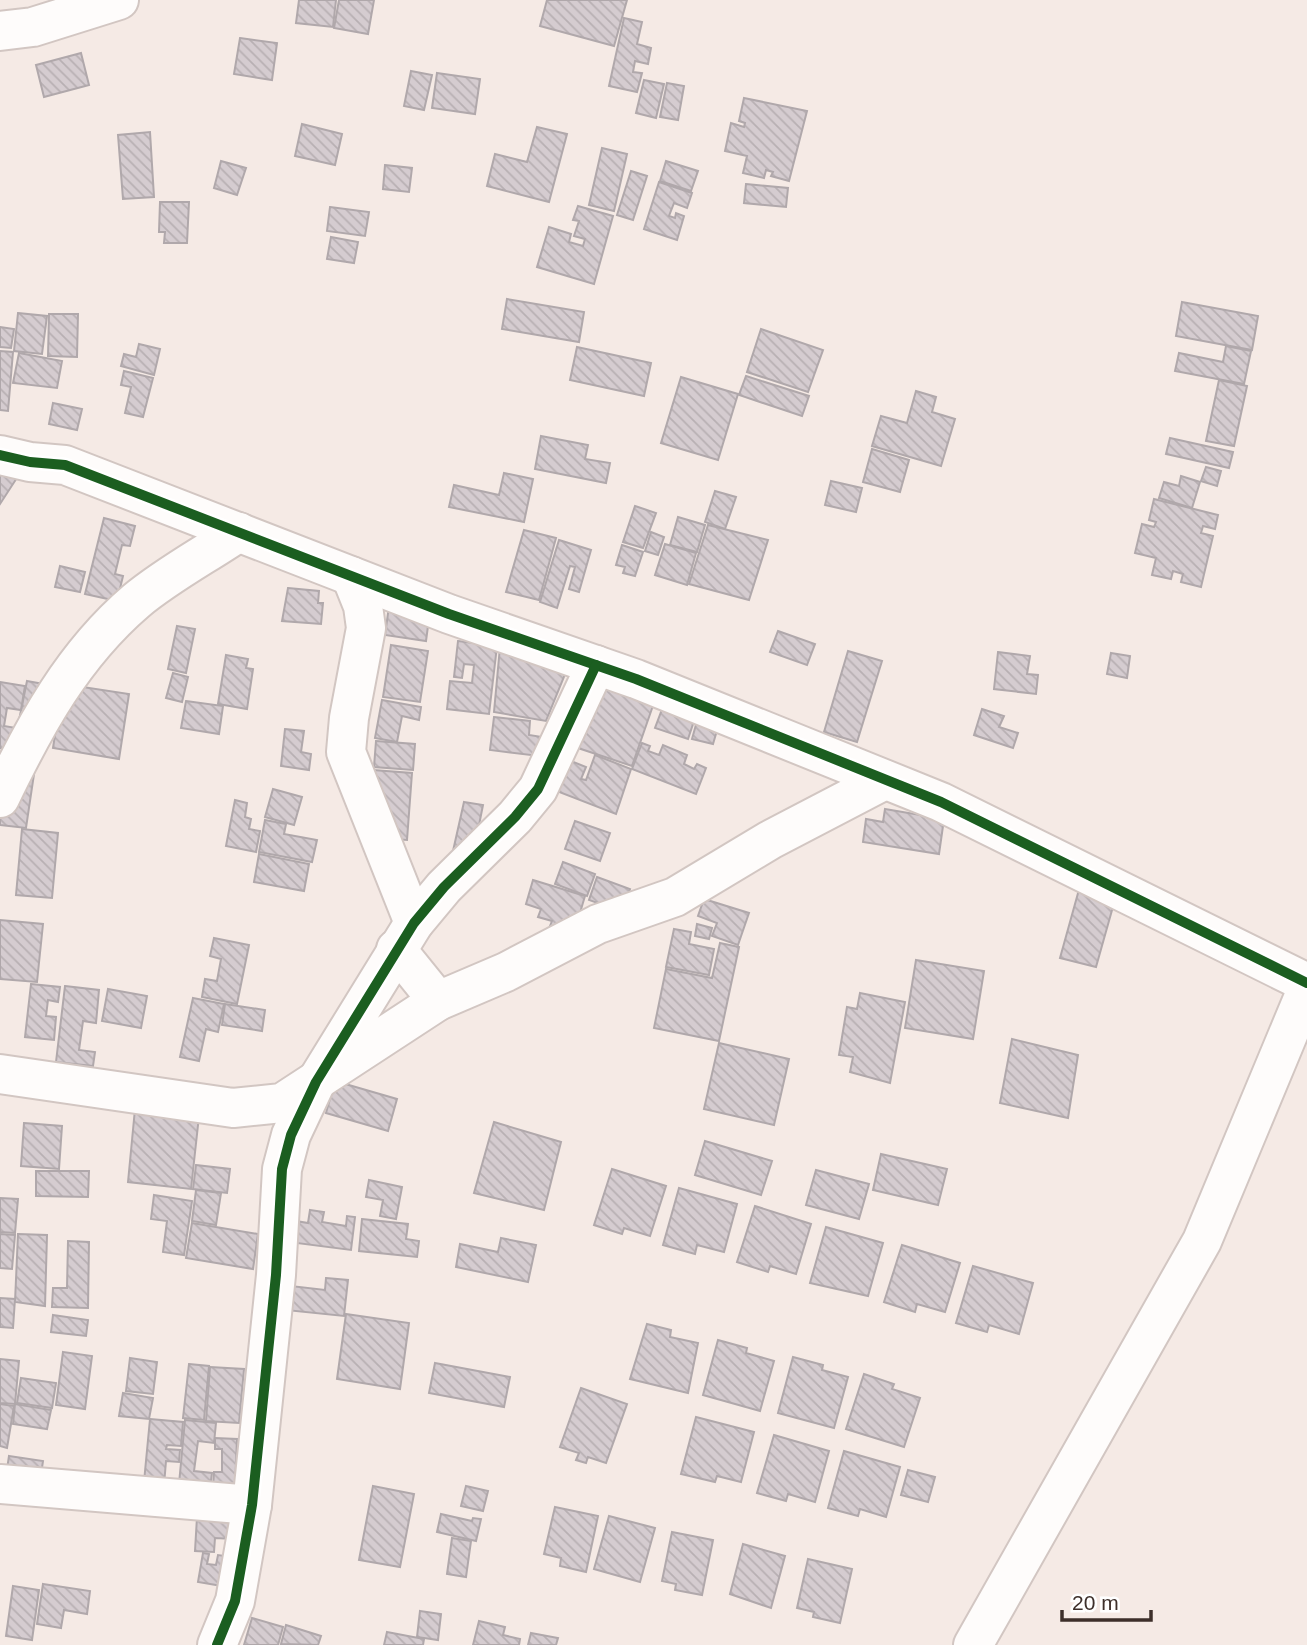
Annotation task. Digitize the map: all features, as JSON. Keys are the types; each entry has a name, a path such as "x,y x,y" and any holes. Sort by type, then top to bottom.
{"street":[{"path":"0,31 33,27 119,0"},
{"path":"0,455 30,462 65,465 351,576 596,665 885,780 941,803 1307,983"},
{"path":"0,798 46,707 88,650 137,600 239,532"},
{"path":"351,576 363,606 366,628 349,718 346,752 405,936 438,1001"},
{"path":"217,1645 235,1601 252,1505 276,1275 282,1170 291,1135 316,1082 405,936 444,887 515,817 538,789 596,665"},
{"path":"0,1074 233,1108 282,1103 438,1001 506,972 598,924 675,897 769,840 885,780"},
{"path":"973,1645 1202,1241 1307,989"},
{"path":"0,1484 252,1505"}],"building":[{"path":"299,0 336,0 333,27 296,23"},
{"path":"339,0 374,0 368,34 334,28"},
{"path":"547,0 627,0 614,46 540,26"},
{"path":"624,18 642,22 637,44 651,48 648,64 635,61 633,72 642,73 637,92 609,86"},
{"path":"240,38 277,43 272,80 234,74"},
{"path":"81,53 89,85 44,97 36,65"},
{"path":"411,71 432,75 424,110 404,106"},
{"path":"437,73 480,79 475,114 432,108"},
{"path":"644,80 664,84 656,118 636,113"},
{"path":"667,83 684,86 678,120 660,117"},
{"path":"744,98 807,111 789,181 771,176 773,172 766,170 764,178 743,173 747,156 725,151 731,123 744,127 745,123 739,121"},
{"path":"302,124 342,134 335,165 295,156"},
{"path":"537,127 567,134 549,202 487,186 495,154 527,162"},
{"path":"150,132 154,197 123,199 118,135"},
{"path":"602,148 627,154 614,211 589,205"},
{"path":"221,161 246,168 237,195 214,188"},
{"path":"666,161 698,171 691,191 660,181"},
{"path":"385,165 412,168 409,192 383,189"},
{"path":"631,171 647,176 633,220 617,215"},
{"path":"659,182 692,193 687,208 674,203 669,216 675,218 676,213 684,216 677,240 644,229"},
{"path":"746,184 788,188 786,207 744,203"},
{"path":"160,202 189,202 187,243 164,243 165,232 159,232"},
{"path":"578,206 613,216 594,284 537,267 549,227 571,234 569,242 583,246 585,239 574,236 579,221 573,220"},
{"path":"330,207 369,212 365,236 327,231"},
{"path":"331,237 358,242 354,263 327,259"},
{"path":"507,299 584,312 579,342 502,329"},
{"path":"1182,302 1258,316 1252,350 1176,336"},
{"path":"18,313 47,316 42,354 14,351"},
{"path":"49,314 78,314 77,357 48,356"},
{"path":"0,327 14,329 11,348 0,347"},
{"path":"761,329 823,350 808,392 747,372"},
{"path":"139,344 160,349 154,375 121,366 124,354 136,357"},
{"path":"1226,346 1251,351 1244,384 1175,371 1179,353 1223,362"},
{"path":"577,347 651,363 644,396 570,380"},
{"path":"0,351 13,352 8,411 0,410"},
{"path":"19,353 62,361 57,388 13,383"},
{"path":"124,371 153,378 143,417 125,413 131,387 121,385"},
{"path":"746,376 809,396 802,416 739,395"},
{"path":"681,377 738,394 718,460 661,443"},
{"path":"1219,380 1247,386 1234,446 1206,441"},
{"path":"916,391 936,397 932,412 955,419 941,466 872,446 881,416 907,423"},
{"path":"53,403 82,409 77,430 49,424"},
{"path":"541,436 588,445 585,459 610,463 606,483 535,469"},
{"path":"1170,438 1233,452 1229,468 1166,454"},
{"path":"872,449 909,460 900,492 863,482"},
{"path":"0,461 24,467 0,504"},
{"path":"1206,467 1221,471 1217,486 1201,481"},
{"path":"504,473 533,479 524,522 449,507 454,485 499,495"},
{"path":"1181,476 1200,482 1192,508 1159,498 1164,482 1179,486"},
{"path":"831,481 862,488 856,512 825,505"},
{"path":"715,491 736,497 725,529 705,522"},
{"path":"1154,499 1218,515 1215,529 1203,526 1201,533 1213,536 1201,587 1181,582 1183,574 1173,571 1171,579 1152,575 1156,558 1135,553 1142,524 1154,527 1156,522 1149,520"},
{"path":"635,506 656,513 643,548 623,542"},
{"path":"678,517 705,525 697,552 670,545"},
{"path":"104,518 135,526 130,546 122,545 115,574 123,576 117,601 85,594"},
{"path":"708,525 768,540 749,600 689,584"},
{"path":"524,530 556,538 539,600 506,592"},
{"path":"651,532 664,537 658,555 645,551"},
{"path":"559,540 591,550 579,592 569,589 575,567 570,566 557,608 540,602"},
{"path":"665,544 696,553 687,585 655,575"},
{"path":"622,545 643,552 635,576 623,573 625,567 616,565"},
{"path":"60,566 85,572 80,592 55,587"},
{"path":"288,588 319,591 318,603 323,603 321,624 282,621"},
{"path":"389,606 430,611 426,641 385,635"},
{"path":"177,626 195,629 186,673 168,669"},
{"path":"778,631 815,644 807,665 770,652"},
{"path":"458,641 497,646 489,714 447,709 450,681 472,683 474,665 464,664 462,678 454,677"},
{"path":"391,645 428,651 420,702 383,697"},
{"path":"500,647 570,662 546,721 494,712"},
{"path":"848,651 882,661 857,742 824,732"},
{"path":"998,652 1030,656 1027,674 1038,675 1036,694 994,689"},
{"path":"1111,653 1130,656 1127,678 1107,674"},
{"path":"226,655 248,659 246,668 253,669 247,709 218,704"},
{"path":"173,673 188,677 182,702 166,698"},
{"path":"596,677 656,697 632,766 572,746"},
{"path":"27,681 60,687 13,750"},
{"path":"0,682 25,686 21,710 7,708 4,726 16,728 12,751 0,748"},
{"path":"63,684 129,694 119,759 53,748"},
{"path":"382,700 421,707 419,720 402,716 397,742 375,738"},
{"path":"186,701 223,706 219,734 181,728"},
{"path":"664,704 696,715 688,739 655,728"},
{"path":"982,709 1004,716 999,727 1018,733 1013,748 974,735"},
{"path":"494,717 530,721 529,735 542,737 539,756 490,750"},
{"path":"697,721 718,727 713,744 692,739"},
{"path":"285,729 304,731 301,752 311,754 309,770 281,766"},
{"path":"376,741 415,744 413,770 374,767"},
{"path":"642,743 650,746 648,751 659,755 663,745 687,755 684,764 694,769 697,764 706,768 696,794 632,769"},
{"path":"595,755 631,769 616,814 554,790 566,759 586,767 581,779 586,780"},
{"path":"0,770 34,774 26,828 0,825"},
{"path":"373,770 412,773 407,840 368,837"},
{"path":"273,789 302,797 294,825 265,817"},
{"path":"235,800 247,803 245,817 251,819 249,829 260,831 256,852 226,846"},
{"path":"464,802 483,805 473,855 453,851"},
{"path":"885,809 944,819 939,854 863,842 866,819 883,822"},
{"path":"265,820 286,824 284,834 317,840 312,862 259,852"},
{"path":"575,821 610,833 600,861 565,849"},
{"path":"22,829 58,833 52,898 16,895"},
{"path":"259,854 309,864 304,891 254,882"},
{"path":"563,862 595,874 587,896 555,884"},
{"path":"597,877 630,889 623,912 589,900"},
{"path":"533,880 585,896 574,933 550,926 552,921 538,917 541,909 526,904"},
{"path":"1080,886 1116,896 1096,967 1060,958"},
{"path":"704,899 749,913 738,945 712,936 717,923 698,916"},
{"path":"0,920 43,924 37,982 0,979"},
{"path":"697,924 712,928 709,939 695,936"},
{"path":"674,929 691,932 689,944 714,949 709,975 666,967"},
{"path":"214,938 249,945 237,1004 202,997 205,979 217,981 221,959 210,956"},
{"path":"720,943 739,947 719,1041 654,1028 666,969 712,978"},
{"path":"916,960 984,971 973,1039 905,1028"},
{"path":"31,984 60,987 58,1002 48,1000 46,1016 56,1017 54,1040 25,1037"},
{"path":"65,986 99,990 96,1023 83,1021 79,1050 95,1052 93,1066 56,1062"},
{"path":"108,989 147,996 141,1028 102,1021"},
{"path":"860,993 905,1002 890,1083 850,1072 853,1057 839,1055 847,1007 857,1009"},
{"path":"193,998 224,1004 218,1032 206,1029 199,1061 180,1057"},
{"path":"225,1004 265,1010 262,1031 222,1025"},
{"path":"1012,1039 1078,1055 1068,1118 1000,1103"},
{"path":"719,1043 789,1059 774,1125 704,1109"},
{"path":"335,1081 397,1099 388,1131 326,1113"},
{"path":"135,1109 199,1116 191,1189 128,1182"},
{"path":"494,1122 561,1142 544,1210 474,1193"},
{"path":"24,1123 62,1126 59,1169 21,1166"},
{"path":"705,1141 772,1161 761,1195 695,1175"},
{"path":"881,1154 947,1169 938,1205 873,1190"},
{"path":"196,1165 230,1169 227,1193 193,1189"},
{"path":"612,1169 666,1186 650,1236 624,1228 622,1234 594,1225"},
{"path":"816,1170 869,1184 859,1219 806,1205"},
{"path":"36,1171 89,1171 88,1197 36,1196"},
{"path":"369,1180 402,1187 396,1219 380,1216 383,1200 366,1197"},
{"path":"679,1188 737,1204 724,1252 697,1245 695,1254 663,1245"},
{"path":"196,1190 221,1193 216,1225 192,1221"},
{"path":"154,1195 192,1201 184,1255 163,1252 167,1221 151,1219"},
{"path":"0,1198 18,1199 15,1233 0,1232"},
{"path":"755,1206 811,1224 796,1274 770,1266 768,1272 737,1262"},
{"path":"310,1210 324,1212 322,1222 346,1226 347,1216 355,1217 351,1250 281,1241 284,1219 308,1223"},
{"path":"362,1219 408,1224 406,1239 419,1241 417,1257 359,1251"},
{"path":"192,1223 258,1234 253,1269 186,1258"},
{"path":"826,1227 883,1243 868,1296 810,1283"},
{"path":"0,1234 15,1235 12,1269 0,1268"},
{"path":"18,1234 47,1235 45,1306 15,1302"},
{"path":"501,1238 536,1245 528,1282 456,1267 460,1244 498,1252"},
{"path":"68,1241 89,1242 88,1308 52,1307 53,1288 67,1288"},
{"path":"902,1245 960,1263 945,1312 917,1304 915,1312 884,1302"},
{"path":"973,1266 1033,1283 1019,1334 989,1325 987,1332 956,1323"},
{"path":"326,1278 348,1280 344,1316 276,1309 291,1286 325,1290"},
{"path":"0,1298 15,1299 13,1328 0,1327"},
{"path":"346,1314 409,1323 400,1389 337,1379"},
{"path":"53,1315 88,1320 86,1336 51,1332"},
{"path":"647,1324 671,1330 670,1337 698,1343 688,1393 630,1379"},
{"path":"718,1340 747,1348 746,1353 774,1361 760,1411 703,1395"},
{"path":"63,1352 92,1356 85,1409 56,1405"},
{"path":"793,1357 823,1365 822,1370 848,1377 834,1428 778,1413"},
{"path":"130,1358 157,1362 153,1394 126,1391"},
{"path":"0,1359 19,1361 15,1404 0,1403"},
{"path":"435,1363 510,1377 504,1407 429,1393"},
{"path":"189,1364 209,1366 204,1420 183,1418"},
{"path":"210,1367 244,1369 239,1423 206,1421"},
{"path":"864,1374 894,1384 892,1389 920,1398 904,1447 846,1429"},
{"path":"21,1378 56,1383 52,1408 17,1403"},
{"path":"581,1388 627,1404 606,1463 588,1457 586,1463 576,1460 579,1453 560,1447"},
{"path":"123,1393 153,1398 149,1419 119,1416"},
{"path":"0,1404 14,1406 7,1448 0,1446"},
{"path":"15,1404 51,1410 47,1429 13,1424"},
{"path":"696,1417 754,1432 741,1482 717,1476 715,1482 681,1474"},
{"path":"150,1419 183,1422 181,1446 167,1445 166,1449 180,1450 179,1462 166,1461 164,1485 144,1482"},
{"path":"185,1420 216,1423 214,1443 198,1441 194,1471 212,1473 210,1488 179,1484"},
{"path":"774,1435 829,1451 815,1502 788,1494 786,1501 757,1493"},
{"path":"215,1438 237,1439 235,1488 213,1488 214,1472 222,1472 222,1449 215,1449"},
{"path":"844,1451 900,1467 886,1517 860,1509 858,1516 828,1508"},
{"path":"9,1456 43,1461 40,1481 6,1476"},
{"path":"908,1470 935,1477 928,1502 901,1495"},
{"path":"373,1486 414,1494 400,1567 359,1560"},
{"path":"466,1486 488,1491 483,1511 461,1506"},
{"path":"555,1507 598,1516 586,1572 560,1566 561,1558 544,1554"},
{"path":"441,1514 472,1521 473,1518 481,1519 476,1541 437,1532"},
{"path":"609,1516 655,1528 640,1582 594,1569"},
{"path":"197,1517 234,1519 233,1539 215,1538 214,1552 195,1551"},
{"path":"672,1532 713,1540 702,1595 675,1590 676,1584 662,1581"},
{"path":"452,1538 471,1541 466,1577 447,1574"},
{"path":"743,1544 785,1556 771,1608 730,1594"},
{"path":"203,1553 209,1554 207,1564 216,1565 218,1555 232,1557 228,1587 198,1582"},
{"path":"808,1559 852,1569 840,1623 813,1617 814,1612 797,1608"},
{"path":"43,1584 90,1591 87,1614 64,1610 61,1628 37,1624"},
{"path":"13,1586 39,1590 32,1640 6,1636"},
{"path":"420,1611 441,1614 438,1640 417,1637"},
{"path":"252,1618 283,1627 278,1645 244,1645"},
{"path":"479,1621 505,1627 503,1635 520,1639 519,1645 473,1645"},
{"path":"286,1625 321,1636 318,1645 281,1644"},
{"path":"387,1632 424,1639 423,1645 384,1645"},
{"path":"531,1633 558,1638 556,1645 528,1645"}],"cycle path":[{"path":"0,455 30,462 65,465 449,614 636,679 941,802 1307,983"},
{"path":"217,1645 235,1601 252,1505 276,1275 282,1169 291,1135 316,1082 414,923 444,887 515,817 538,789 596,665"}]}
